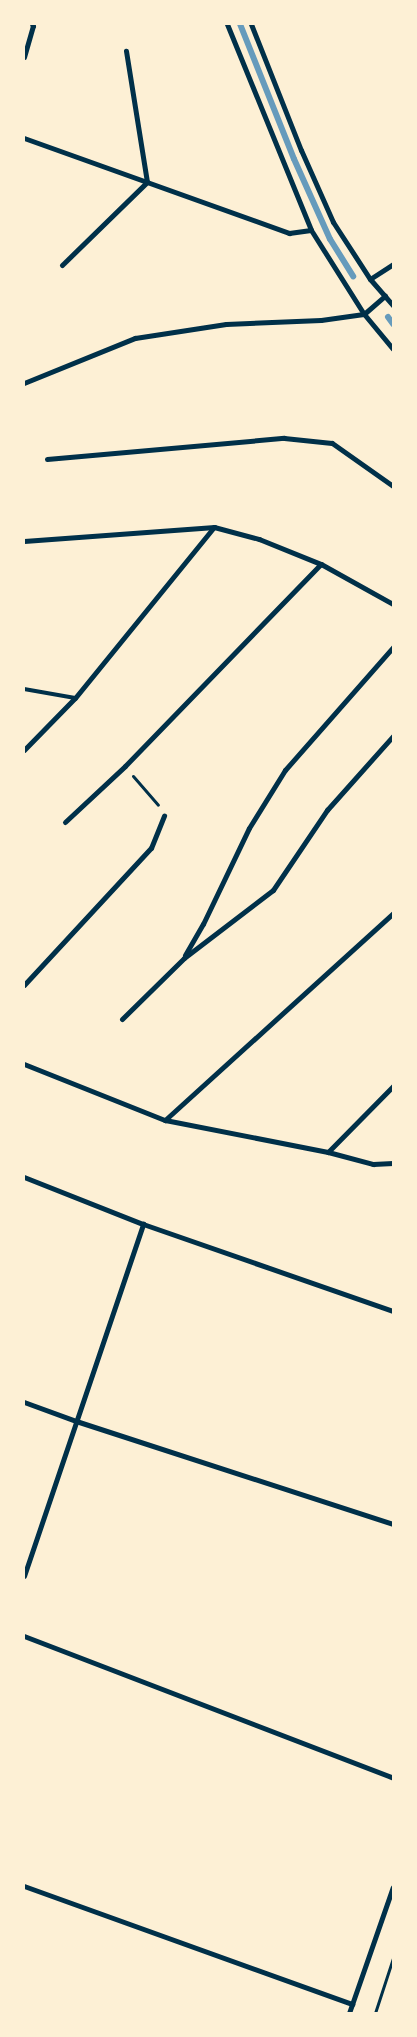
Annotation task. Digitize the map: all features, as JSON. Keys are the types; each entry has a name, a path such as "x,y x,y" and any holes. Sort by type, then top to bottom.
{"street":[{"path":"24,57 32,24"},
{"path":"226,24 311,230 364,314 393,349"},
{"path":"252,24 301,150 333,222 370,279 393,305"},
{"path":"126,51 147,182"},
{"path":"24,138 289,233 311,230"},
{"path":"62,265 147,182"},
{"path":"370,279 393,264"},
{"path":"24,383 135,338 226,324 321,320 364,314 385,296"},
{"path":"47,459 284,438 332,443 393,486"},
{"path":"24,750 75,698 214,527"},
{"path":"24,541 214,527 260,539 321,564 393,604"},
{"path":"65,822 125,766 321,564"},
{"path":"184,958 203,924 249,828 285,770 393,647"},
{"path":"122,1019 184,958 274,890 327,810 393,736"},
{"path":"24,985 151,848 164,815"},
{"path":"165,1120 393,913"},
{"path":"24,1064 165,1120 328,1152 373,1164 393,1163"},
{"path":"328,1152 393,1086"},
{"path":"24,1177 143,1224 393,1311"},
{"path":"24,1576 143,1224"},
{"path":"24,1402 76,1421 393,1524"},
{"path":"24,1636 393,1778"},
{"path":"24,1886 352,2004"},
{"path":"349,2013 393,1887"}],"lane":[{"path":"24,688 75,698"}],"path":[{"path":"125,766 156,802 164,815"},
{"path":"375,2013 393,1958"}],"waterway":[{"path":"240,24 294,159 330,239 353,276"},
{"path":"388,317 393,324"}]}
